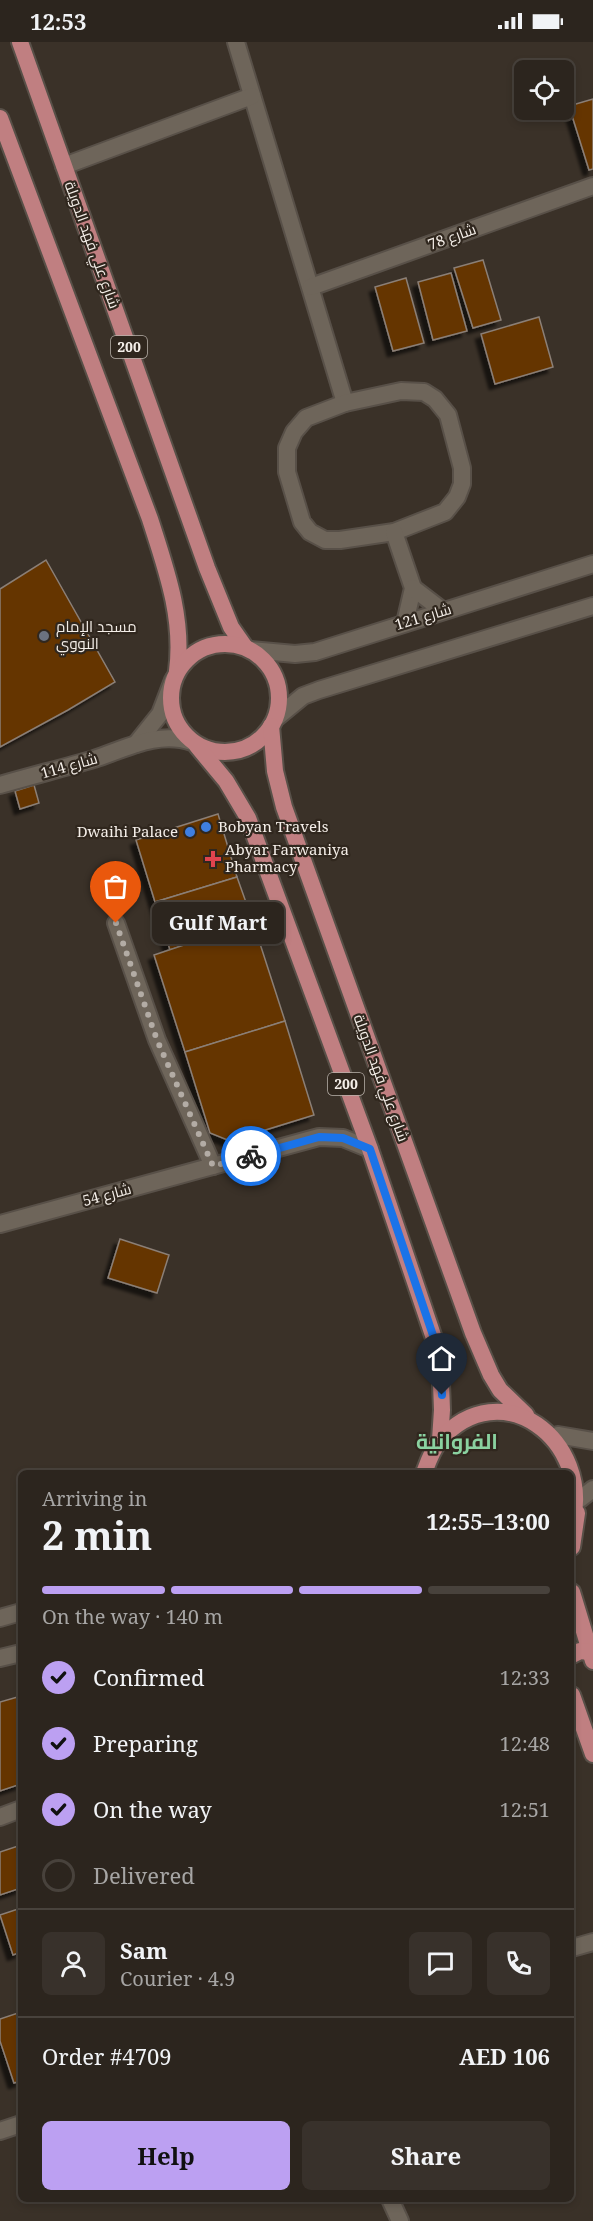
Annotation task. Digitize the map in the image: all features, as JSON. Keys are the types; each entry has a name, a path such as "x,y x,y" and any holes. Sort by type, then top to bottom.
{"main road":[{"path":"9,42 27,60"},
{"name":"شارع علي فهد الدويلة","path":"20,42 207,568 231,627 248,649"},
{"name":"200","path":"0,118 163,558 176,610 179,656 170,697 173,714 180,730 226,781 248,818 370,1149 440,1356 442,1410 440,1440"},
{"path":"175,676 187,659 214,644 230,644 248,649"},
{"name":"200","path":"248,649 264,660 273,673 278,688 279,704 273,723"},
{"path":"195,744 210,751 224,753 238,751 251,746 273,723"},
{"name":"شارع علي فهد الدويلة","path":"273,723 275,771 284,807 473,1333 500,1390 526,1415"},
{"name":"200","path":"425,1470 440,1440 458,1424 479,1414 502,1411 526,1415 547,1425 558,1434 576,1464 580,1481 580,1506 574,1537"},
{"path":"574,1599 591,1656"},
{"path":"574,1653 579,1651 591,1656"},
{"path":"574,1701 593,1754"}],"street":[{"path":"236,42 345,403"},
{"path":"64,166 252,96"},
{"name":"شارع 78","path":"311,287 593,186"},
{"path":"401,391 424,392 435,399 448,415 462,468 462,484 457,497 445,512 394,532 340,540 326,540 310,532 302,522 286,472 287,448 294,432 306,418 345,403 401,391"},
{"path":"394,532 412,588 405,623"},
{"name":"شارع 121","path":"248,649 295,654 315,652 593,564"},
{"path":"412,588 443,611"},
{"path":"273,723 303,696 319,690 593,606"},
{"path":"136,744 160,714 175,676"},
{"name":"شارع 114","path":"0,785 154,739 171,738 195,744"},
{"path":"116,923 157,1040 213,1166"},
{"name":"شارع 54","path":"0,1224 319,1137 343,1138 370,1149"},
{"path":"558,1434 593,1441"},
{"path":"420,1470 431,1455"},
{"path":"0,1618 18,1613"},
{"path":"0,1658 18,1654"},
{"path":"0,1817 18,1810"},
{"path":"574,1947 593,1942"},
{"path":"0,2131 18,2125"},
{"path":"391,2202 400,2221"}],"building":[{"path":"593,99 593,169 589,170 573,120 574,105"},
{"path":"483,260 501,320 473,328 454,268"},
{"path":"451,273 467,331 433,340 418,282"},
{"path":"406,278 424,343 393,351 375,287"},
{"path":"539,317 553,367 495,384 481,334"},
{"name":"مسجد الإمام النووي","path":"46,560 115,682 0,747 0,589"},
{"path":"34,785 39,803 20,809 15,791"},
{"path":"218,814 237,877 155,902 136,840"},
{"path":"237,877 253,922 170,950 155,902"},
{"path":"253,922 285,1021 185,1052 154,955"},
{"path":"285,1021 314,1115 230,1141 210,1133 185,1052"},
{"path":"120,1239 169,1255 157,1293 108,1278"},
{"path":"18,1697 18,1785 0,1791 0,1702"},
{"path":"18,1846 18,1889 0,1895 0,1852"},
{"path":"18,1909 18,1953 13,1955 0,1915"},
{"path":"18,2013 18,2082 14,2083 0,2041 0,2019"}],"way so far":[{"path":"116,923 157,1040 213,1166 251,1156"}],"place":[{"name":"مسجد الإمام النووي","path":"44,636"},
{"name":"Bobyan Travels","path":"206,827"},
{"name":"Dwaihi Palace","path":"190,832"},
{"name":"Abyar Farwaniya Pharmacy","path":"213,859"},
{"name":"Gulf Mart","path":"116,923"}],"district":[{"name":"الفروانية","path":"457,1442"}],"route":[{"path":"251,1156 319,1137 343,1138 370,1149 440,1356 442,1395"}]}
